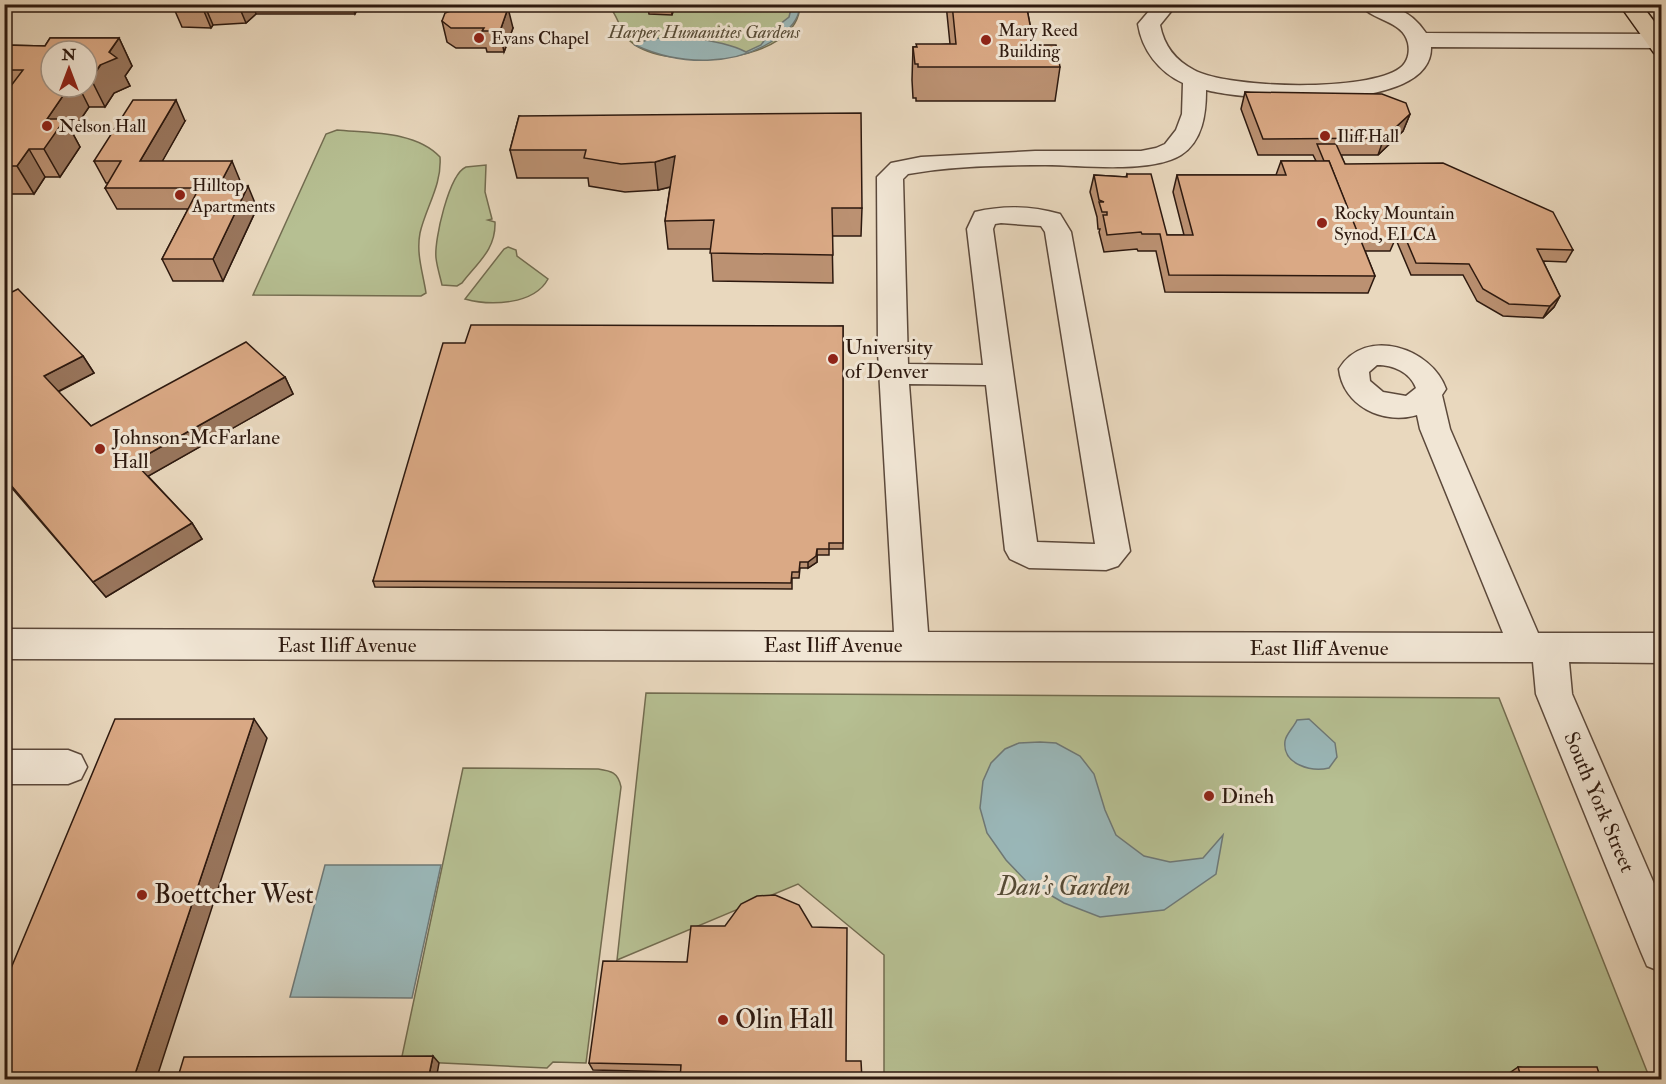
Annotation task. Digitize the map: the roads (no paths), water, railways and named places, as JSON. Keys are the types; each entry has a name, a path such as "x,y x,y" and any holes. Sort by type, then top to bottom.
{"main road":[{"path":"1629,4 1660,43"}],"street":[{"path":"1167,4 1149,24 1150,39 1172,67 1195,80 1223,87 1258,91 1344,90 1382,85 1404,76 1415,68 1420,54 1420,40 1409,27 1370,4"},
{"path":"1420,40 1660,43"},
{"path":"912,645 888,261 890,177 900,168 921,164 1035,158 1141,158 1163,154 1174,149 1188,132 1194,114 1195,80"},
{"path":"1001,215 1033,215 1051,220 1058,232 1113,551 1106,557 1029,555 1022,550 997,368 980,223 984,218 1001,215"},
{"path":"1379,355 1403,359 1423,372 1429,381 1431,390 1428,397 1421,403 1400,407 1386,405 1363,393 1353,376 1359,362 1379,355"},
{"path":"893,367 997,368"},
{"name":"South York Street","path":"1428,397 1435,429 1538,648 1554,694 1662,952"},
{"path":"1400,407 1435,429"},
{"name":"East Iliff Avenue","path":"4,644 1662,648"},
{"path":"4,766 68,767"}],"water":[{"path":"792,5 800,5 796,20 790,28 777,38 744,54 708,60 689,60 652,52 635,45 659,38 691,38 722,43 746,52 761,45 771,31 789,17"},
{"path":"1309,719 1335,743 1337,757 1329,768 1315,769 1300,765 1288,756 1285,749 1286,738 1297,720"},
{"path":"1019,743 1056,743 1080,756 1094,774 1105,810 1116,835 1144,856 1170,862 1203,858 1223,835 1216,874 1164,910 1100,917 1064,903 1026,881 1006,860 987,833 980,808 983,781 991,763 1005,749"},
{"path":"325,865 441,865 412,998 290,997"}],"place":[{"name":"Evans Chapel","path":"479,38"},
{"name":"Mary Reed Building","path":"986,40"},
{"name":"Nelson Hall","path":"47,126"},
{"name":"Iliff Hall","path":"1325,136"},
{"name":"Hilltop Apartments","path":"180,195"},
{"name":"Rocky Mountain Synod, ELCA","path":"1322,223"},
{"name":"University of Denver","path":"833,359"},
{"name":"Johnson-McFarlane Hall","path":"100,449"},
{"name":"Dineh","path":"1209,796"},
{"name":"Boettcher West","path":"142,895"},
{"name":"Olin Hall","path":"723,1020"}],"park label":[{"name":"Harper Humanities Gardens","path":"704,32"},
{"name":"Dan's Garden","path":"1064,887"}]}
